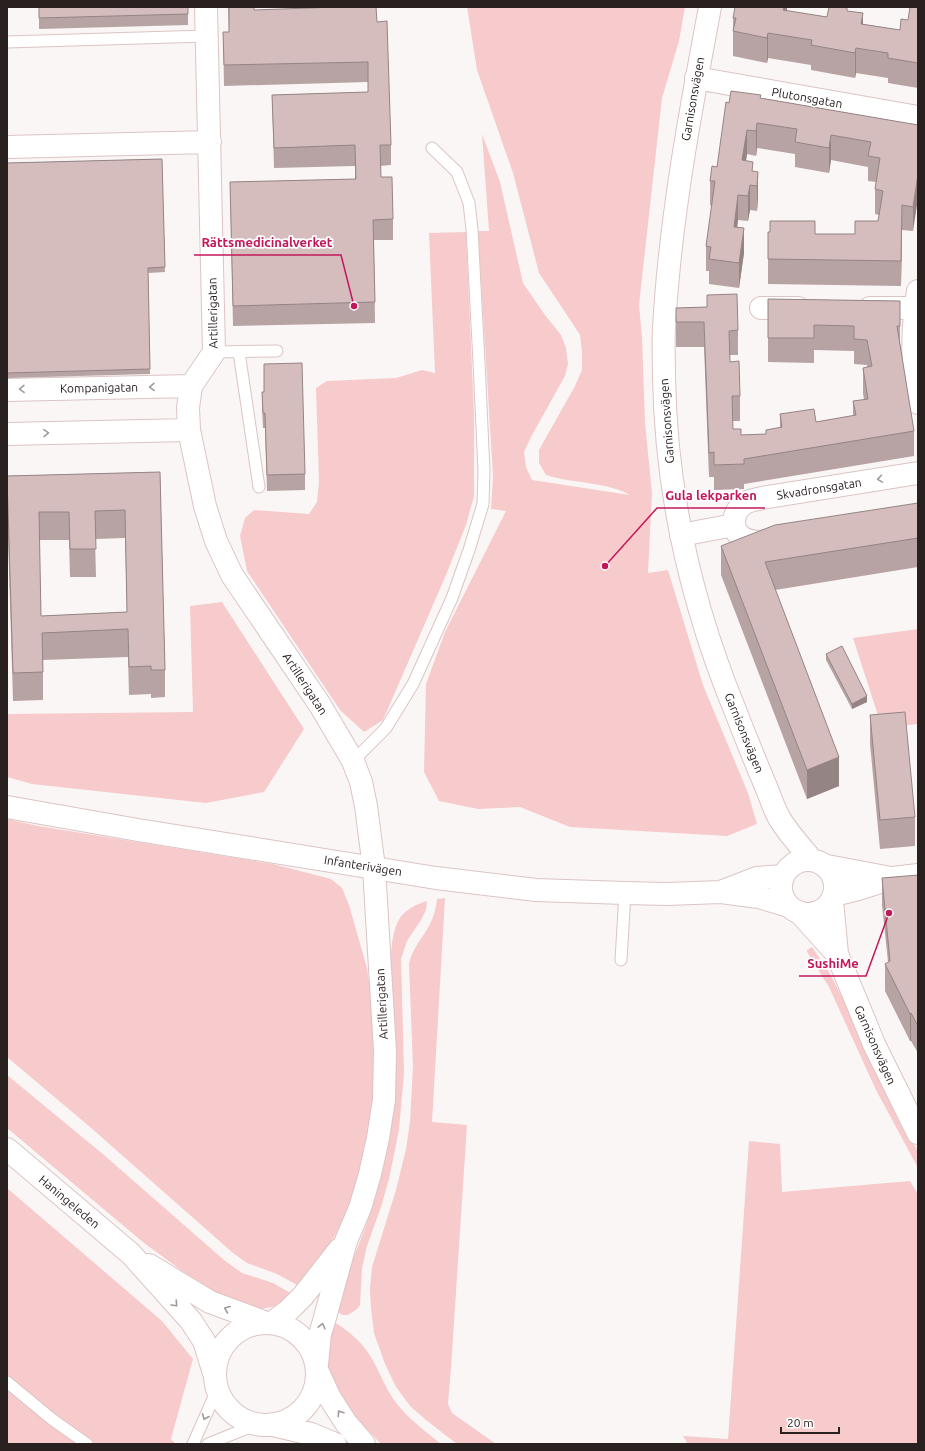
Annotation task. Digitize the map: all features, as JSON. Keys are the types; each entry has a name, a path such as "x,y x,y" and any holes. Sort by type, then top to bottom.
{"street":[{"name":"Artillerigatan","path":"206,7 214,352 191,386 188,408 189,430 205,506 216,541 232,575 320,705 353,762 361,782 366,806 374,868 384,1043 384,1100 370,1174 360,1208 346,1241 320,1334 317,1368"},
{"name":"Garnisonsvägen","path":"710,7 696,78 676,211 667,284 664,330 666,431 675,503 694,592 716,662 780,820 784,874"},
{"name":"Plutonsgatan","path":"696,78 918,117"},
{"path":"7,147 210,142"},
{"path":"852,308 917,303 914,348 918,403"},
{"path":"761,308 814,308"},
{"name":"Kompanigatan","path":"7,390 191,386"},
{"path":"7,434 189,430"},
{"name":"Skvadronsgatan","path":"734,525 734,518 737,511 743,504 751,500 918,473"},
{"path":"681,535 734,525 742,538 751,541 762,542 793,537"},
{"name":"Infanterivägen","path":"7,807 436,878 536,890 625,893 722,892 759,897 794,909"},
{"name":"Garnisonsvägen","path":"780,820 819,863"},
{"path":"819,863 833,876 835,883 833,898 828,906 811,914 794,909 786,902 781,887 784,874 789,867 800,861 819,863 893,878"},
{"name":"Infanterivägen","path":"722,892 757,878 784,874"},
{"path":"833,898 893,878 918,875"},
{"name":"Garnisonsvägen","path":"833,898 837,954 874,1044 918,1133"},
{"name":"Garnisonsvägen","path":"794,909 837,954"},
{"name":"Haningeleden","path":"7,1149 130,1254 190,1321 204,1341 215,1381"},
{"name":"Artillerigatan","path":"268,1323 289,1310 303,1296 346,1241"},
{"name":"Haningeleden","path":"130,1254 210,1302 268,1323"},
{"path":"334,1444 311,1434 264,1425 238,1418 225,1406 215,1381 218,1354 229,1338 245,1327 268,1323 285,1326 296,1332 306,1341 313,1352 317,1368 330,1398 346,1423 364,1444"},
{"path":"264,1425 291,1419 305,1407 315,1391 317,1368"}],"lane":[{"path":"7,42 206,36"},
{"path":"353,762 386,728 413,684 452,598 470,550 483,504 484,471 479,362 472,229 469,204 457,172 432,148"},
{"path":"214,352 277,351"},
{"path":"239,352 259,487"},
{"path":"621,960 625,893"},
{"path":"193,1444 215,1381"},
{"path":"7,1382 53,1420 87,1444"},
{"path":"208,1444 264,1425"}],"shaded area":[{"path":"467,7 685,7 679,41 662,98 639,305 642,337 645,423 652,493 648,573 668,570 703,685 748,793 757,824 727,836 570,827 520,807 478,809 439,801 424,772 426,684 445,632 506,511 491,509 493,476 478,231 489,231 482,134 500,182 523,283 561,335 566,348 568,364 565,376 524,452 526,467 532,480 630,495 610,487 546,475 539,463 539,450 575,386 582,370 580,335 539,273 513,173 477,70"},
{"path":"466,232 474,414 474,496 466,525 446,575 383,720 364,732 340,710 247,571 240,536 245,518 254,510 309,514 317,502 319,482 316,388 327,381 396,378 422,370 435,373 429,233"},
{"path":"222,602 304,729 264,792 206,803 32,784 7,777 7,714 193,712 190,606"},
{"path":"918,629 918,724 882,728 853,638"},
{"path":"7,819 38,826 273,864 331,879 342,888 349,905 367,968 374,1017 372,1111 366,1149 356,1186 341,1224 326,1252 299,1286 277,1274 247,1263 233,1253 90,1127 7,1057"},
{"path":"445,898 432,1122 467,1125 448,1404 452,1413 496,1444 457,1444 411,1407 396,1387 385,1364 374,1333 371,1309 370,1289 372,1267 396,1190 406,1149 410,1122 413,1066 410,958 431,921 435,912 437,899"},
{"path":"427,901 426,910 407,941 401,959 404,1073 399,1130 389,1179 367,1246 362,1268 360,1305 348,1315 343,1315 335,1311 376,1197 390,1135 396,1071 391,982 392,945 395,930 400,918 405,912 416,905"},
{"path":"812,947 829,972 844,1001 918,1152 918,1168 876,1090 829,987 807,952 807,950"},
{"path":"7,1075 104,1155 224,1260 242,1273 273,1283 292,1294 279,1305 260,1309 226,1299 185,1273 144,1243 7,1128"},
{"path":"749,1141 780,1144 782,1192 910,1181 918,1194 918,1444 688,1444 683,1436 728,1439"},
{"path":"7,1188 162,1321 193,1359 171,1439 176,1444 7,1444"},
{"path":"333,1321 362,1344 373,1360 390,1395 404,1412 416,1424 441,1444 381,1444 356,1417 334,1386 330,1375 328,1353"}],"building":[{"path":"39,7 188,7 188,14 39,18"},
{"path":"229,7 254,7 254,10 376,7 377,22 387,21 391,145 380,145 381,177 392,177 393,219 373,220 375,302 233,306 230,182 356,179 355,145 274,148 272,95 368,92 368,62 224,65 223,32 229,32"},
{"path":"735,7 784,7 783,10 827,17 829,7 847,7 847,11 863,13 861,24 900,30 901,19 908,20 910,7 918,7 918,63 888,58 888,53 856,48 855,53 811,45 812,40 768,33 767,38 733,31 736,18 733,18"},
{"path":"731,91 761,95 760,98 918,125 918,174 913,207 902,205 901,261 768,259 768,232 770,232 770,221 815,221 815,234 855,234 855,221 878,221 883,191 875,189 880,158 868,156 871,142 831,135 829,148 795,142 797,129 757,123 756,131 747,130 742,160 753,162 752,171 758,172 757,186 750,185 748,196 738,195 734,227 744,228 739,263 709,259 711,247 706,246 715,181 710,181 712,166 717,167 726,102 729,103"},
{"path":"162,159 165,267 148,268 150,369 7,373 7,163"},
{"path":"737,294 738,330 729,331 730,362 739,361 740,396 732,396 733,429 741,429 741,435 766,434 766,430 782,427 780,414 814,409 816,422 856,415 853,401 868,399 863,368 872,366 867,340 854,339 854,326 814,325 814,338 768,338 768,299 900,301 900,326 897,326 914,431 744,459 744,464 714,465 714,452 709,453 704,322 676,322 676,308 707,307 707,295"},
{"path":"302,363 305,474 267,475 265,413 263,413 262,392 264,392 264,364"},
{"path":"160,472 165,670 151,670 151,666 129,667 128,629 42,633 43,672 13,673 7,476","holes":["125,510 127,612 41,616 39,512 69,512 70,549 96,549 95,511"]},
{"path":"918,503 918,538 765,562 839,757 807,770 721,546 775,525"},
{"path":"842,646 867,696 852,704 826,654"},
{"path":"905,712 915,817 880,820 870,715"},
{"path":"918,875 918,1026 911,1013 910,1014 885,964 890,961 882,878"}],"place":[{"name":"Rättsmedicinalverket","path":"354,306"},
{"name":"Gula lekparken","path":"605,566"},
{"name":"SushiMe","path":"889,913"}]}
